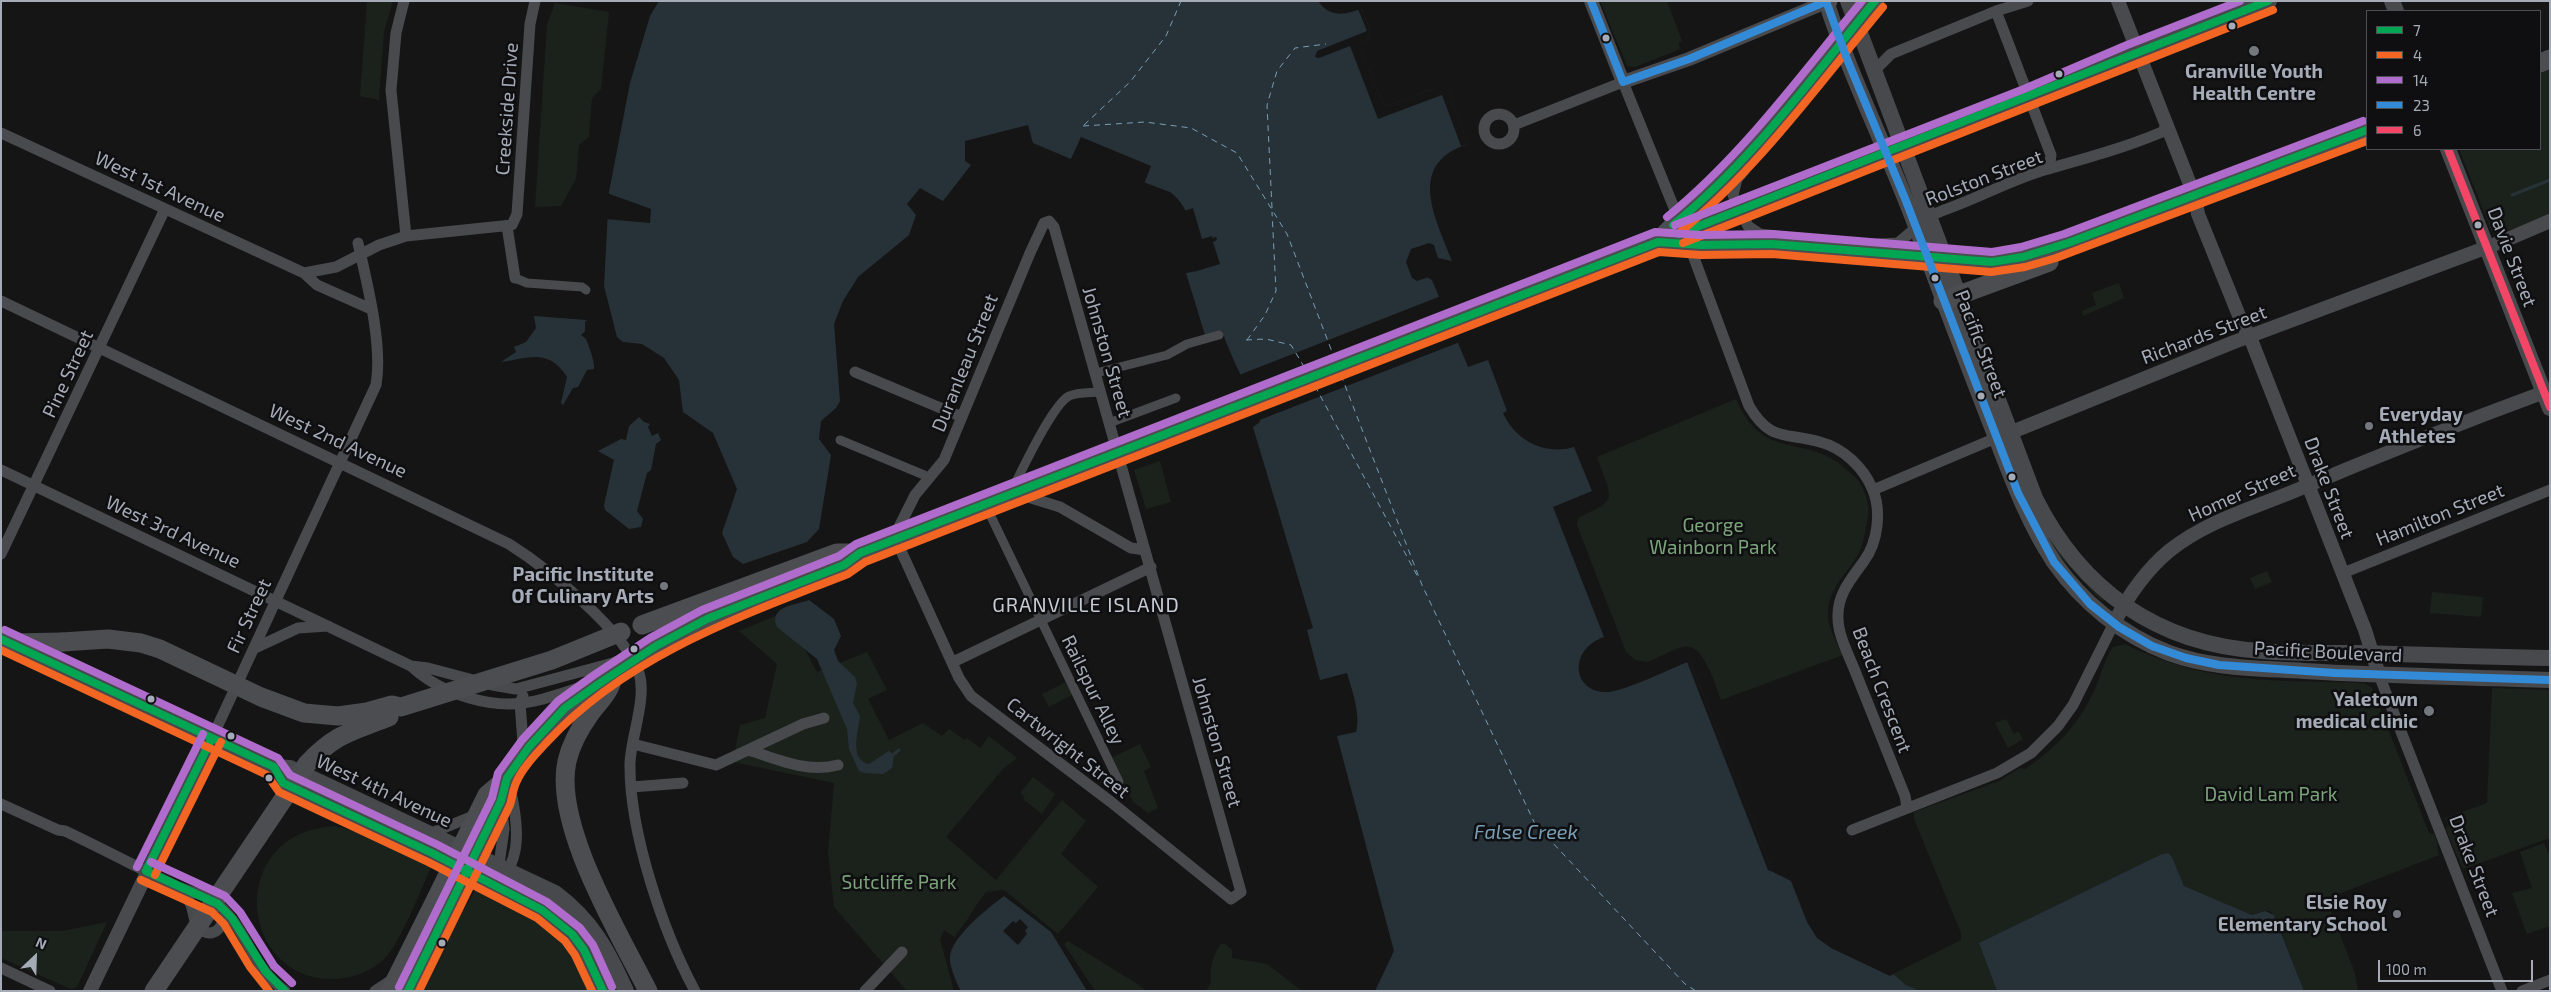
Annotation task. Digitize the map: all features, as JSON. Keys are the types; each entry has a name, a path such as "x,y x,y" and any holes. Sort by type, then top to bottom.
{"highway":[{"path":"399,985 443,900 501,801 506,780 554,719 613,670 707,619 844,565 860,553 1658,242 1674,224 1704,200 1736,169 1875,1"},
{"path":"1658,242 1684,246 1726,243 1779,245 1992,262 2014,260 2040,253 2155,212 2366,130"},
{"path":"1950,298 2146,227 2155,212"},
{"path":"7,641 62,642 108,639 141,642 160,649 261,697 304,713 338,716 367,712 392,705 401,707 552,660 837,553 860,553"},
{"path":"613,670 611,689 591,712 572,745 564,777 565,795 578,847 648,991"},
{"path":"154,991 307,764 324,747 342,734 395,715 401,707"}],"main road":[{"name":"Pacific Street","path":"1848,1 1930,216 1950,298"},
{"path":"1658,242 2028,98 2137,52 2269,1"},
{"name":"Pacific Street","path":"1826,2 1845,56 1884,151 1916,226 1950,298 2003,435 2028,519 2077,590 2114,623"},
{"name":"Davie Street","path":"2448,150 2547,391 2550,408"},
{"name":"Pacific Street","path":"2003,435 2055,533 2091,578 2123,605"},
{"name":"Pacific Boulevard","path":"2123,605 2136,614 2168,629 2212,644 2260,651 2550,658"},
{"name":"Pacific Boulevard","path":"2114,623 2125,632 2169,653 2217,665 2379,675 2550,680"},
{"name":"West 4th Avenue","path":"7,641 274,767 290,768 555,893 588,922 599,936 626,991"},
{"name":"West 4th Avenue","path":"274,767 283,783 498,886 542,910 572,934 584,950 603,991"}],"street":[{"path":"404,1 396,33 391,90 406,236"},
{"name":"Creekside Drive","path":"515,278 511,223 530,24 535,1"},
{"path":"1591,1 1623,82"},
{"path":"1875,74 1876,69 1891,54 1996,11 2028,1"},
{"name":"Drake Street","path":"2118,1 2195,197 2200,217 2242,323 2250,337 2343,573 2365,630 2371,654 2502,991"},
{"path":"1514,126 1826,2"},
{"path":"1996,11 2051,155 2049,169"},
{"path":"1739,208 1733,195 1737,179 1828,66 1845,56"},
{"name":"Beach Crescent","path":"1623,82 1683,230 1749,406 1758,421 1778,434 1820,442 1839,450 1859,467 1873,490 1877,514 1874,541 1865,560 1846,586 1838,607 1838,620 1847,651 1905,796 1907,807"},
{"name":"Rolston Street","path":"1739,208 1750,229 1760,234 1886,245 1898,243 1930,216 2049,169 2117,150 2162,132 2166,127"},
{"name":"West 1st Avenue","path":"1,133 304,273 318,285 371,309"},
{"path":"1558,278 1884,151"},
{"name":"Pine Street","path":"1,554 165,209"},
{"name":"Johnston Street","path":"1049,221 1054,227 1096,373 1226,841"},
{"name":"Duranleau Street","path":"891,539 916,495 944,460 1041,228 1045,222 1049,221"},
{"name":"Richards Street","path":"1873,490 2003,435 2250,337 2487,248 2550,221"},
{"path":"304,273 336,267 361,256 379,245 406,236 511,223"},
{"name":"Fir Street","path":"90,991 255,648 376,385 378,364 371,309 358,243"},
{"path":"515,278 527,283 582,287 586,290"},
{"name":"West 2nd Avenue","path":"1,301 509,544 540,564 609,629 631,656 640,675 640,694 630,763 636,819 653,890 677,952 695,991"},
{"path":"1096,373 1167,355 1187,344 1219,335"},
{"path":"855,372 962,416"},
{"name":"Homer Street","path":"1852,830 1997,773 2031,753 2058,726 2074,705 2123,605 2147,573 2183,542 2219,521 2308,484 2547,391"},
{"path":"1100,392 1069,396 1060,404 1036,441 1011,492 1060,507 1131,548 1145,550"},
{"path":"1109,423 1176,398"},
{"path":"840,440 924,475"},
{"name":"West 3rd Avenue","path":"1,470 411,666 435,685 452,693 506,704 520,703 590,684"},
{"name":"Hamilton Street","path":"2343,573 2550,490"},
{"name":"West 3rd Avenue","path":"411,666 428,668 505,688 529,687 613,670 669,632 891,539 985,504 1011,492"},
{"name":"Railspur Alley","path":"985,504 1119,782"},
{"name":"Cartwright Street","path":"891,539 953,662 959,678 971,696 1111,802 1230,899 1241,892 1226,841"},
{"path":"953,662 1151,567"},
{"path":"255,648 290,630 330,626"},
{"path":"429,834 473,816 506,780 524,756 590,684 613,670"},
{"path":"524,756 520,703 529,687"},
{"path":"634,744 716,765 803,724 824,718"},
{"path":"748,750 788,763 822,769 838,765"},
{"path":"498,886 516,838 516,815 509,784 506,780"},
{"path":"632,787 683,783"},
{"path":"1,804 58,830 65,831 180,888 204,896 226,912 264,971 285,991"},
{"path":"180,888 192,906 194,920 199,928 207,931 217,931 224,922 226,912"},
{"path":"865,991 902,952"},
{"path":"1,968 50,991"},
{"path":"2522,991 2550,980"},
{"path":"375,991 399,985"}],"green space":[{"path":"367,1 393,1 384,32 379,100 360,96"},
{"path":"1600,1 1667,1 1682,41 1679,43 1680,49 1635,67 1627,66"},
{"path":"555,3 609,12 601,89 592,98 589,137 579,145 576,179 561,206 535,207 547,25"},
{"path":"2550,69 2550,215 2496,235 2491,230 2459,150 2541,150 2541,73"},
{"path":"2119,283 2124,298 2083,316 2082,311 2096,305 2092,293"},
{"name":"George Wainborn Park","path":"1736,399 1747,419 1760,432 1773,440 1817,452 1833,459 1851,473 1862,488 1867,500 1868,513 1864,539 1859,553 1834,590 1829,606 1830,626 1843,655 1721,700 1708,666 1697,651 1690,647 1678,648 1647,662 1635,660 1626,652 1577,525 1578,518 1602,506 1609,498 1608,487 1597,457"},
{"path":"2009,458 2105,600 2102,601 2096,596 2053,549"},
{"path":"1160,461 1171,502 1146,509 1134,470"},
{"path":"2267,571 2272,582 2255,589 2250,578"},
{"path":"2432,592 2483,597 2481,617 2430,613"},
{"name":"Sutcliffe Park","path":"785,612 817,672 867,652 887,690 868,699 889,740 923,723 942,736 949,729 965,740 967,738 980,748 989,736 1017,758 1003,769 946,837 996,880 1062,800 1086,821 1061,854 1098,887 1058,934 1004,890 986,892 954,937 944,930 940,939 954,991 907,991 834,907 828,852 834,783 733,762 740,725 765,718 777,664 739,631"},
{"name":"David Lam Park","path":"2125,644 2184,667 2213,674 2271,680 2364,683 2372,688 2429,833 2434,834 2438,844 2439,855 2326,899 2355,973 2358,991 2304,991 2276,918 2270,911 2263,911 2252,915 2184,886 2172,857 2165,853 1979,943 1997,991 1920,991 1906,985 1893,974 1961,940 1961,933 1914,819 1914,812 1999,781 2020,768 2025,769 2036,761 2065,735 2081,714 2094,691 2107,657 2113,647"},
{"path":"1066,682 1072,695 1049,707 1042,694"},
{"path":"2492,688 2550,690 2550,838 2463,869 2446,830 2448,825 2445,818 2487,803"},
{"path":"2006,719 2014,734 2018,731 2023,739 2008,748 1995,723"},
{"path":"1140,744 1151,767 1144,771 1158,808 1148,813 1133,802 1111,758"},
{"path":"1033,777 1055,794 1042,814 1023,799 1025,797 1020,793"},
{"path":"335,826 373,837 432,865 404,928 390,952 374,967 362,973 336,979 303,974 279,958 263,934 257,906 261,878 275,853 299,834"},
{"path":"2544,843 2550,857 2550,926 2527,934 2512,893 2532,888 2520,852"},
{"path":"515,883 547,897 573,917 590,939 615,991 611,991 590,947 567,919 552,907 524,892"},
{"path":"477,887 532,915 561,938 574,953 593,991 418,991 444,937 451,930 461,909 464,910"},
{"path":"107,922 77,987 71,989 1,958 1,931 62,931"},
{"path":"1068,941 1146,991 1095,991 1064,944"},
{"path":"1221,944 1225,944 1232,950 1232,958 1267,964 1302,991 1206,991 1211,982 1212,962"}],"water":[{"name":"False Creek","path":"659,1 1318,1 1328,10 1338,14 1361,9 1370,29 1368,39 1361,43 1361,50 1382,102 1389,105 1435,88 1448,92 1468,144 1449,153 1437,165 1431,179 1430,194 1433,211 1452,261 1438,258 1428,278 1432,280 1468,367 1488,360 1507,411 1503,413 1508,423 1532,444 1552,449 1574,447 1592,491 1553,507 1604,637 1592,643 1584,651 1580,660 1579,670 1581,678 1587,686 1596,690 1614,691 1636,684 1690,661 1773,872 1791,881 1807,922 1817,938 1831,948 1890,976 1893,974 1906,985 1920,991 1375,991 1394,951 1337,736 1356,732 1357,710 1347,673 1320,680 1307,630 1313,628 1253,427 1260,422 1222,331 1205,335 1186,273 1197,271 1199,265 1194,235 1188,216 1178,199 1170,192 1082,159 1071,159 1033,143 1028,125 965,141 965,161 971,165 943,201 920,188 907,204 916,215 909,235 858,277 843,301 834,324 840,401 836,408 821,421 819,439 831,455 819,529 807,542 743,564 733,557 722,533 737,489 713,433 683,412 679,380 664,358 642,344 623,342 617,337 604,286 609,192 630,83 650,16"},
{"path":"534,316 587,320 585,322 585,331 581,335 586,339 589,346 594,369 587,370 578,387 573,388 563,405 561,403 567,377 553,362 546,358 530,357 501,362 516,352 514,347 526,342 536,328"},
{"path":"639,417 644,422 650,424 648,427 652,436 658,433 661,440 656,444 651,470 647,473 637,511 643,519 641,527 629,529 605,510 604,505 614,460 598,451 621,439 626,440 629,426"},
{"path":"809,600 834,619 841,636 834,650 838,661 855,677 857,683 853,703 860,716 856,743 859,757 869,764 889,751 894,755 892,768 883,774 859,771 849,749 847,729 817,659 777,627 775,620 776,615 780,611 791,605"},
{"path":"2168,853 2172,857 2184,886 2252,915 2265,911 2274,915 2304,991 1997,991 1979,943 2162,854"},
{"path":"1004,896 1051,932 1087,991 961,991 951,965 952,949 963,932"}],"pier":[{"path":"1358,9 1361,9 1370,29 1368,39 1361,43 1361,50 1382,102 1389,105 1435,88 1442,89 1448,92 1468,144 1461,146 1442,95 1378,119 1350,46 1319,58 1315,57 1317,51 1367,31"},
{"path":"1081,137 1151,166 1144,184 1081,161 1070,161"},
{"path":"607,193 651,209 650,223 606,219"},
{"path":"1193,208 1202,239 1212,236 1212,238 1216,237 1217,240 1213,242 1220,264 1197,271 1184,211"},
{"path":"1429,243 1434,245 1438,258 1446,262 1445,264 1439,261 1432,276 1417,281 1412,278 1406,262 1411,249"},
{"path":"1441,296 1460,342 1257,421 1239,375"},
{"path":"1690,661 1773,872 1768,870 1687,662"},
{"path":"1020,919 1028,927 1025,931 1027,934 1018,945 1003,931 1013,921 1016,923"}],"waterway":[{"path":"2512,195 2550,180"},
{"path":"894,754 899,750"}],"ferry route":[{"path":"1084,125 1130,82 1166,36 1181,1"},
{"path":"1272,208 1267,105 1277,71 1295,48 1326,44"},
{"path":"1083,126 1145,122 1191,128 1237,153 1287,234 1334,357"},
{"path":"1247,340 1265,315 1276,291 1272,212"},
{"path":"1246,340 1266,339 1291,345 1306,370"},
{"path":"1341,375 1422,585 1535,824 1685,984 1696,991"},
{"path":"1315,386 1419,579"}],"transit line":[{"name":"23","path":"1591,1 1623,82 1689,59 1827,1"},
{"name":"23","path":"1826,1 1847,59 1906,201 2018,493 2054,562 2090,604 2119,627 2152,646 2186,658 2219,665 2335,673 2550,680"},
{"name":"14","path":"1667,217 1745,142 1862,1"},
{"name":"7","path":"1673,225 1754,147 1804,90 1875,1"},
{"name":"14","path":"1675,225 2024,89 2127,45 2240,1"},
{"name":"7","path":"1679,234 2268,1"},
{"name":"4","path":"1679,233 1735,182 1761,154 1883,7"},
{"name":"4","path":"1683,243 2273,10"},
{"name":"14","path":"399,987 492,798 498,773 522,740 558,701 650,638 702,610 839,556 856,544 1655,232 1701,235 1773,234 1992,252 2021,247 2064,234 2363,121"},
{"name":"7","path":"408,991 501,801 507,778 529,747 565,708 656,646 707,619 844,565 860,553 1658,242 1701,245 1772,244 1992,262 2023,257 2068,243 2366,130"},
{"name":"4","path":"419,991 510,805 519,777 548,741 579,711 650,661 688,641 767,606 848,574 865,562 1659,252 1701,255 1772,254 1991,272 2025,267 2056,258 2366,141"},
{"name":"6","path":"2448,150 2550,407"},
{"name":"14","path":"5,630 278,758 290,775 436,844 547,902 580,928 593,945 612,987"},
{"name":"7","path":"1,639 274,767 283,783 432,853 542,910 572,934 584,950 603,991"},
{"name":"4","path":"1,650 267,775 279,792 428,862 537,918 565,941 575,955 592,991"},
{"name":"14","path":"137,867 203,734"},
{"name":"7","path":"146,871 212,738"},
{"name":"4","path":"155,875 221,742"},
{"name":"14","path":"151,862 225,896 240,912 274,966 292,983"},
{"name":"7","path":"146,871 218,904 232,918 266,972 285,991"},
{"name":"4","path":"141,880 212,912 224,924 250,967 269,991"}],"place":[{"name":"Granville Youth Health Centre","path":"2254,51"},
{"name":"Everyday Athletes","path":"2369,426"},
{"name":"Pacific Institute Of Culinary Arts","path":"664,586"},
{"name":"Yaletown medical clinic","path":"2429,711"},
{"name":"Elsie Roy Elementary School","path":"2397,914"}],"district":[{"name":"GRANVILLE ISLAND","path":"1086,605"}]}
